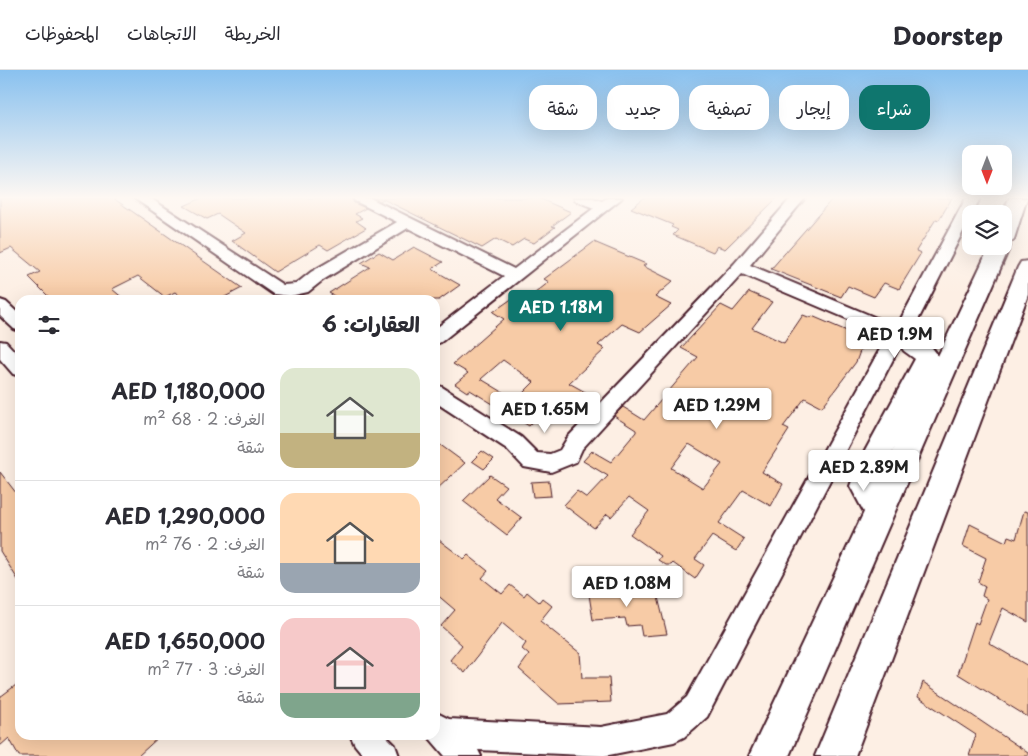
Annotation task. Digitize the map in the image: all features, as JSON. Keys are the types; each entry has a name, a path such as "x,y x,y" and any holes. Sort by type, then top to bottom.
{"main road":[{"path":"769,756 996,255"},
{"path":"835,756 1028,267"},
{"path":"880,510 865,486 869,470 926,359 925,354 900,335"}],"street":[{"path":"190,230 279,290 290,291 302,288 317,276 394,230"},
{"path":"423,230 514,275"},
{"path":"440,334 573,230"},
{"path":"440,395 514,443 532,461 551,463 568,456 575,443 740,266 771,230"},
{"path":"440,729 601,742 674,727 697,707 956,230"},
{"path":"740,266 900,335"},
{"path":"0,306 15,320"},
{"path":"0,348 15,364"},
{"path":"440,730 466,756"},
{"path":"370,740 384,756"}],"building":[{"path":"0,230 159,230 242,288 229,295 179,295 175,292 169,295 162,295 138,276 112,289 119,295 47,295 29,277 40,272 11,248 0,253"},
{"path":"242,230 363,230 328,250 320,245 275,272 232,241 246,233"},
{"path":"446,230 551,230 534,243 524,239 512,247 496,239 482,248"},
{"path":"678,230 744,230 725,249 717,246 713,252 673,235"},
{"path":"805,230 929,230 916,251 921,253 899,289 884,283 874,297 848,286 841,297 771,269"},
{"path":"594,242 646,264 643,266 673,281 655,297 671,305 640,332 622,324 598,345 605,349 569,383 587,393 571,409 555,400 529,426 470,390 467,392 455,384 468,373 453,364 504,319 493,312 510,300 520,305 549,282 544,279","holes":["503,360 534,382 516,400 481,379"]},
{"path":"414,247 443,262 432,269 460,285 440,299 440,295 332,295 329,293 370,267 361,263 379,252 393,260"},
{"path":"749,292 772,302 752,328 784,343 803,315 811,318 812,316 854,334 863,343 856,362 822,407 805,398 783,427 789,430 762,472 783,484 771,506 743,490 719,523 744,539 736,551 712,536 695,559 704,565 695,579 673,563 666,565 658,560 661,556 630,534 649,511 629,497 611,517 607,514 594,528 564,505 577,491 587,498 608,476 583,461 592,451 611,462 636,432 636,430 614,416 623,407 644,420 698,357 681,348 721,305 733,311","holes":["689,444 722,464 703,488 671,468"]},
{"path":"440,445 465,463 440,486"},
{"path":"482,451 494,459 484,469 472,461"},
{"path":"0,472 15,492 15,575 0,551"},
{"path":"490,475 506,486 495,498 522,518 507,535 463,501"},
{"path":"549,481 551,496 533,497 531,482"},
{"path":"1024,511 1028,512 1028,622 1003,608 989,643 1028,666 1028,717 958,674 975,622 978,624 987,599 982,596 985,586 978,582 986,558 963,546 970,524 1006,542 1008,536 1016,539"},
{"path":"440,541 464,559 468,555 488,571 482,578 502,594 510,585 524,596 527,592 539,602 542,598 552,606 540,621 580,653 582,678 609,678 611,702 559,704 519,669 529,655 522,649 526,643 502,623 465,673 450,660 462,645 441,626 455,610 440,597"},
{"path":"604,581 606,592 633,589 635,595 657,593 667,634 642,636 640,625 627,626 625,618 593,620 587,582"},
{"path":"923,682 1028,753 1028,756 969,756 976,735 918,697"},
{"path":"15,686 15,740 156,740 138,756 19,756 9,738 0,746 0,697"}]}
